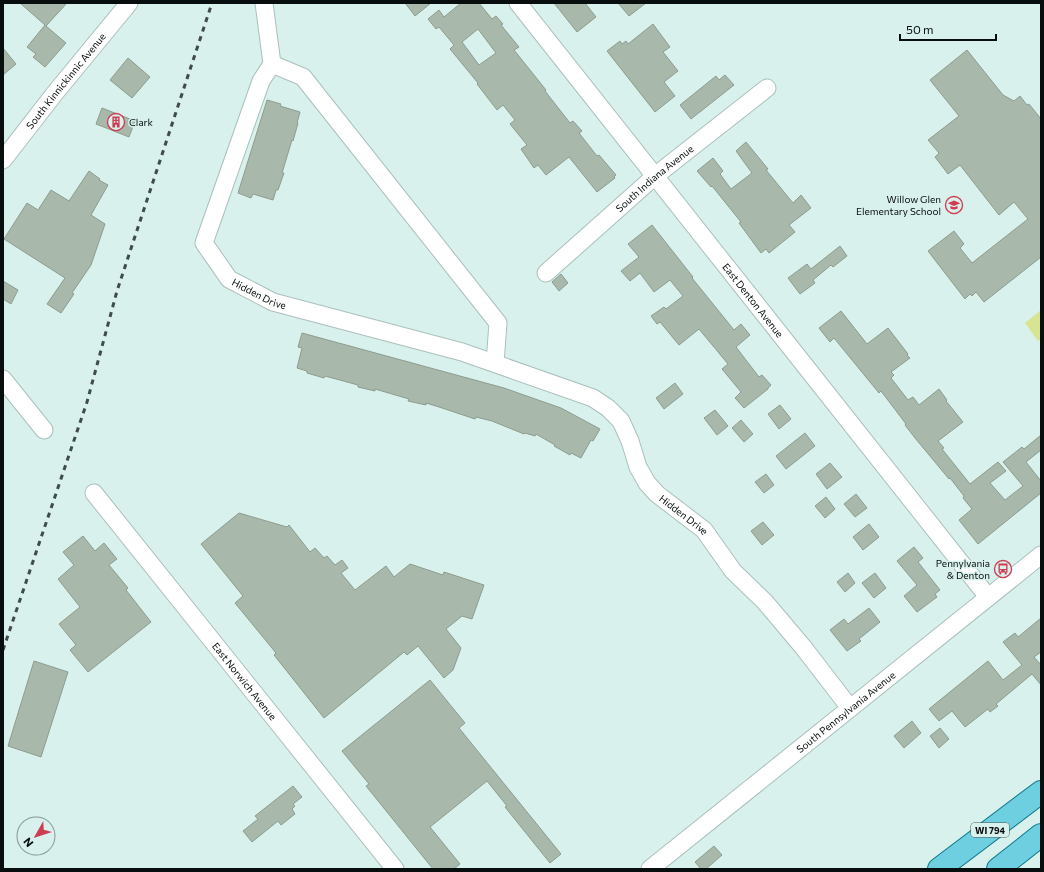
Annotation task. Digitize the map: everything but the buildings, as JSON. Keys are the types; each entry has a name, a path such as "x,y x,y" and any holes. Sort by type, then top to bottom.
{"main road":[{"name":"WI 794","path":"940,868 1041,792"},
{"path":"998,869 1041,835"},
{"path":"1018,869 1041,851"}],"street":[{"name":"South Kinnickinnic Avenue","path":"3,160 54,93 129,3"},
{"path":"264,3 272,64 303,77 498,323 495,363"},
{"name":"East Denton Avenue","path":"518,3 988,597"},
{"name":"Hidden Drive","path":"272,64 261,81 204,243 229,279 273,302 462,352 593,398 608,408 621,421 630,441 638,467 647,483 656,494 704,530 733,571 765,602 850,708"},
{"name":"South Indiana Avenue","path":"546,273 655,176 767,88"},
{"path":"3,379 44,430"},
{"name":"East Norwich Avenue","path":"94,493 395,869"},
{"name":"South Pennsylvania Avenue","path":"650,869 1041,555"}],"green space":[{"path":"1041,310 1041,339 1038,341 1025,323"}],"railway":[{"path":"3,650 87,402 117,291 212,3"}],"place":[{"name":"Clark","path":"116,122"},
{"name":"Willow Glen Elementary School","path":"954,205"},
{"name":"Pennylvania & Denton","path":"1003,569"}]}
